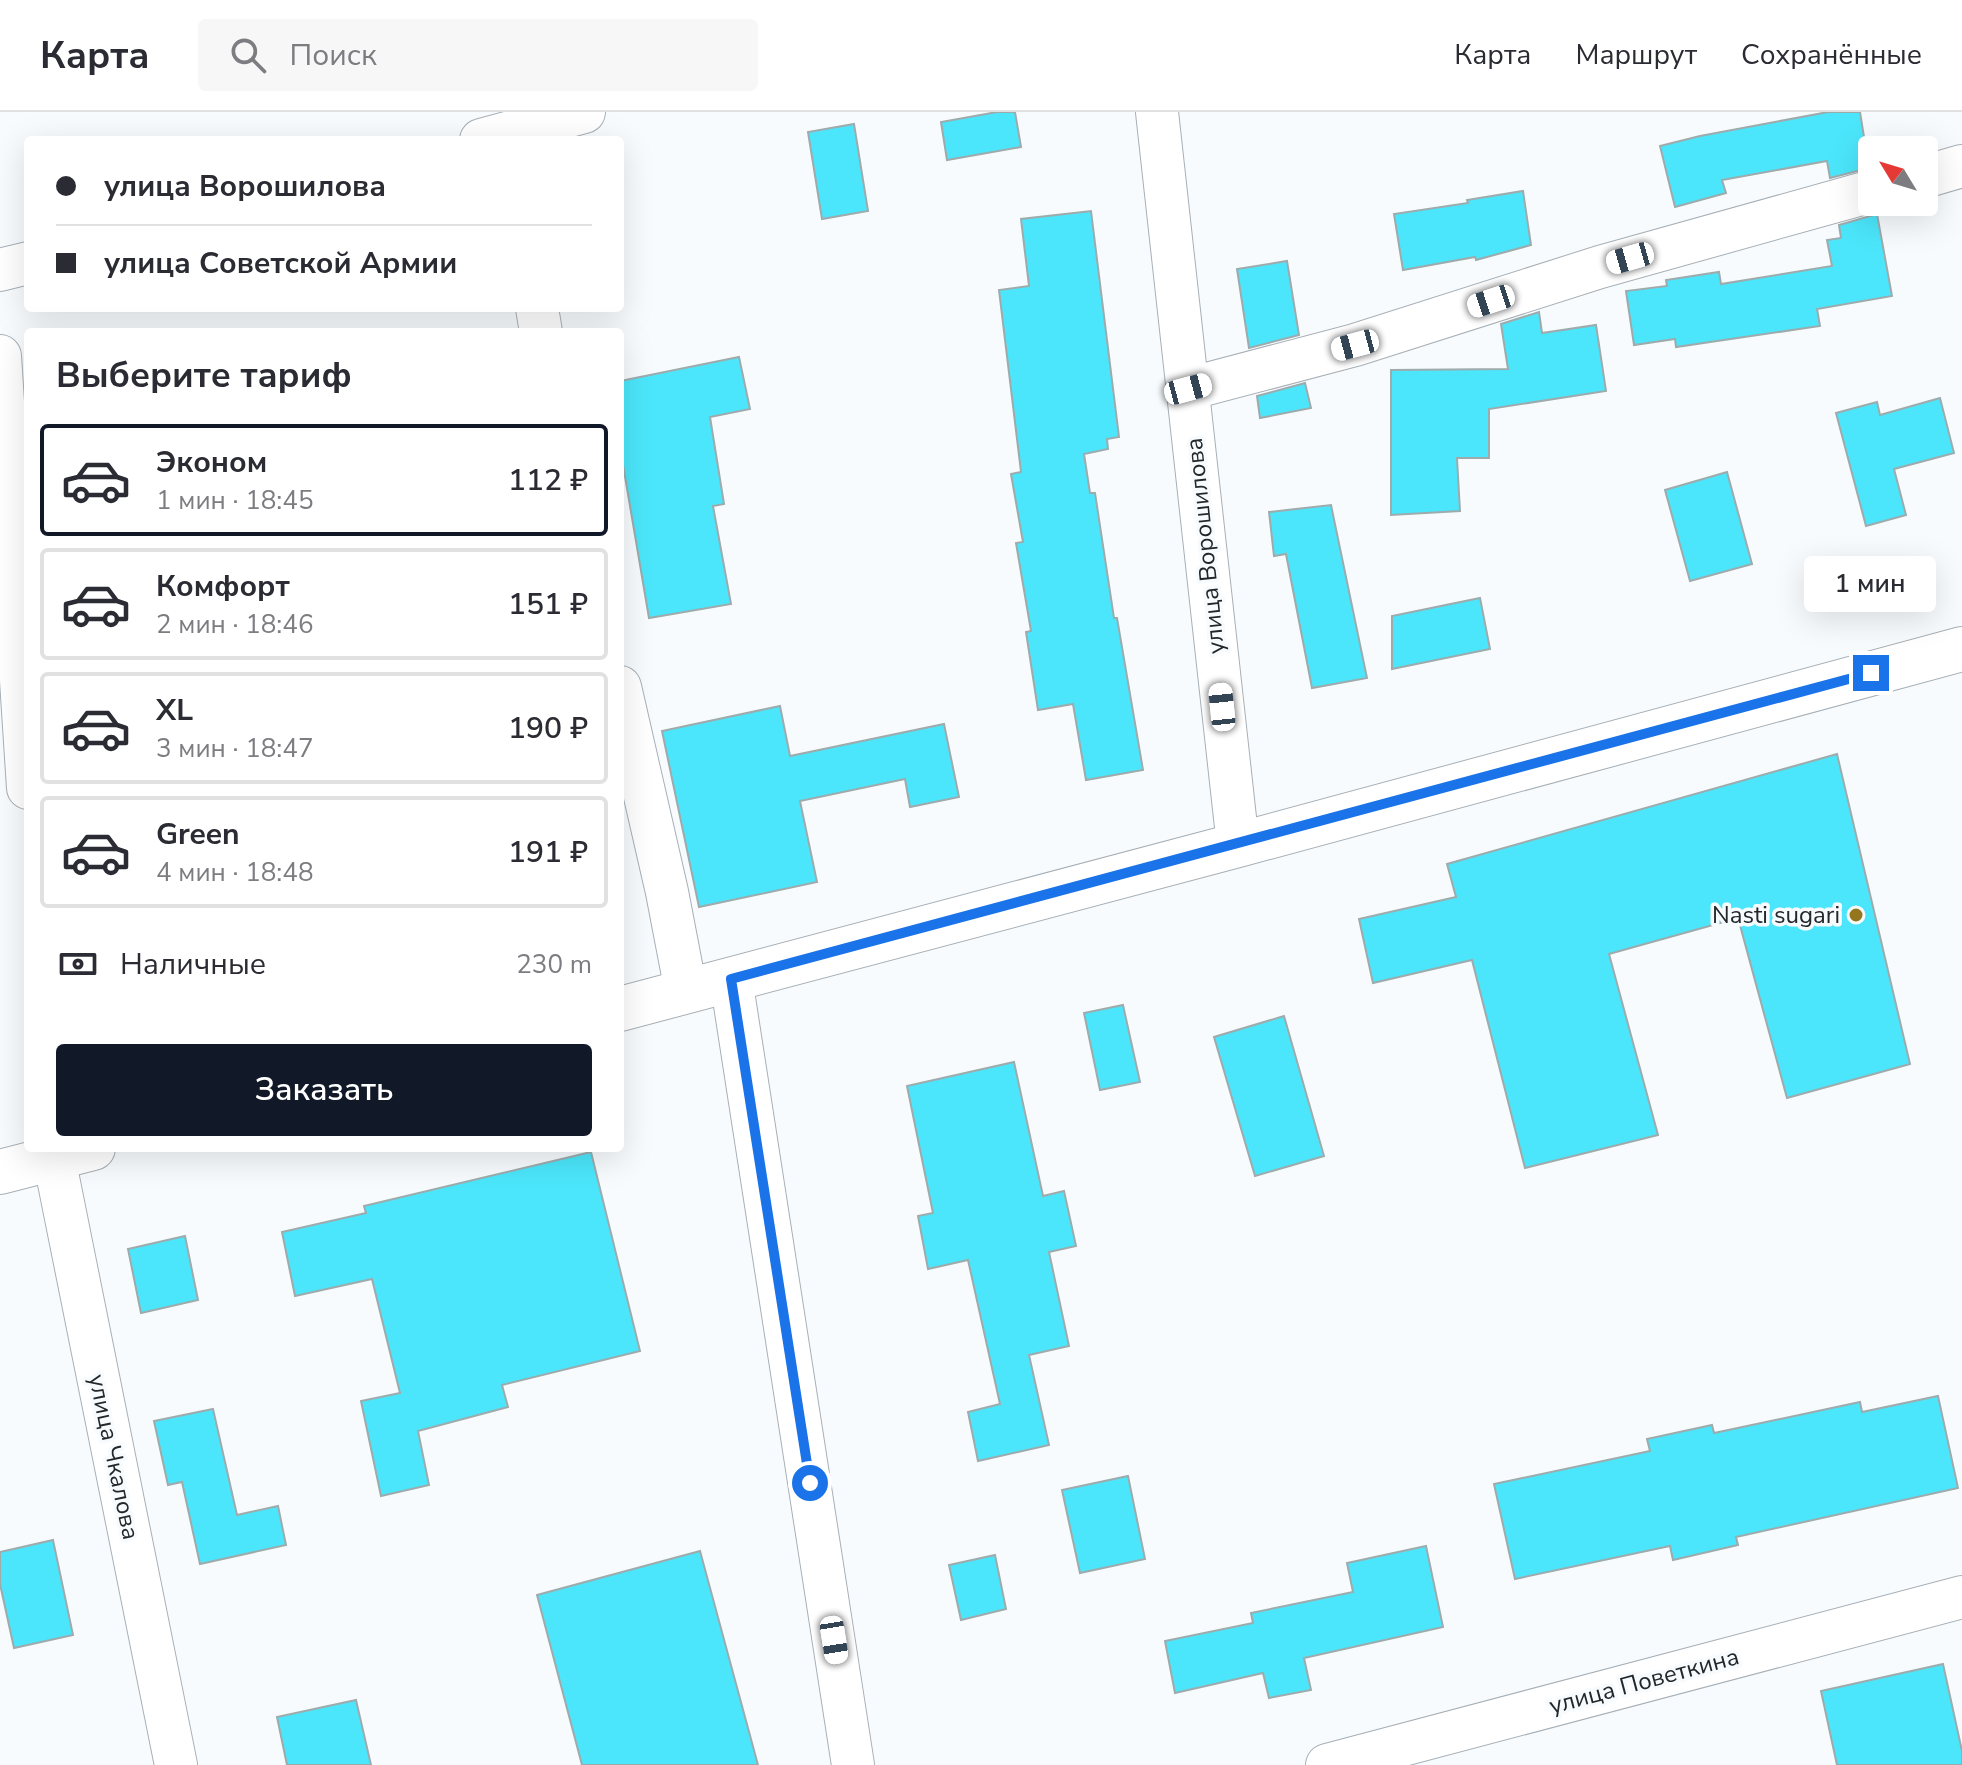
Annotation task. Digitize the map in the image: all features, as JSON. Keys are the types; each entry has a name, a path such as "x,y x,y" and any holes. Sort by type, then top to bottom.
{"main road":[{"path":"624,1008 1962,649"},
{"path":"0,1172 63,1152"}],"street":[{"path":"504,136 584,112"},
{"name":"улица Ворошилова","path":"1157,112 1238,845"},
{"path":"1938,173 1962,166"},
{"path":"1188,389 1355,345 1600,267 1858,195"},
{"path":"0,270 24,264"},
{"path":"0,356 12,746 24,778"},
{"path":"624,704 686,991"},
{"path":"731,979 853,1765"},
{"name":"улица Чкалова","path":"66,1152 176,1765"},
{"name":"улица Поветкина","path":"1327,1765 1962,1597"}],"building":[{"path":"997,112 1015,112 1021,147 947,160 941,122"},
{"path":"1828,112 1860,112 1864,136 1858,136 1858,171 1830,178 1827,161 1722,180 1726,193 1675,207 1660,146"},
{"path":"854,124 868,211 822,219 808,132"},
{"path":"1523,191 1531,245 1476,260 1475,257 1403,270 1394,214"},
{"path":"1091,211 1119,437 1107,439 1108,449 1084,454 1090,493 1095,493 1114,618 1117,618 1143,770 1086,780 1073,704 1038,710 1026,632 1031,631 1016,543 1023,542 1011,474 1021,472 999,290 1029,286 1021,219"},
{"path":"1877,216 1892,296 1817,309 1820,326 1676,347 1675,339 1634,345 1626,291 1667,286 1666,280 1719,272 1721,284 1832,266 1827,240 1841,238 1839,225"},
{"path":"1287,261 1299,335 1249,348 1237,269"},
{"path":"1539,312 1542,333 1596,325 1606,391 1489,409 1489,458 1457,458 1460,511 1391,515 1391,370 1508,369 1501,324"},
{"path":"739,357 750,409 710,417 724,504 713,506 731,604 649,618 624,471 624,380"},
{"path":"1305,383 1311,408 1260,418 1257,396"},
{"path":"1940,398 1954,453 1894,469 1906,515 1866,526 1836,413 1877,402 1880,415"},
{"path":"1727,472 1752,564 1690,581 1665,490"},
{"path":"1331,505 1367,678 1312,688 1286,554 1274,556 1269,512"},
{"path":"1480,598 1490,649 1392,669 1392,616"},
{"path":"780,706 790,756 944,724 959,797 910,807 905,779 800,801 817,882 699,907 662,731"},
{"path":"1837,754 1910,1064 1787,1098 1738,918 1609,954 1658,1135 1525,1168 1472,960 1373,983 1359,919 1456,897 1447,864"},
{"path":"1123,1005 1140,1082 1100,1090 1084,1013"},
{"path":"1284,1016 1324,1156 1255,1176 1214,1037"},
{"path":"1014,1062 1043,1196 1064,1191 1076,1246 1049,1252 1069,1346 1029,1355 1049,1445 978,1461 968,1412 1000,1404 968,1260 928,1269 918,1216 933,1213 907,1086"},
{"path":"591,1152 640,1351 502,1385 508,1407 418,1431 429,1485 381,1496 361,1401 400,1393 372,1279 295,1296 282,1232 366,1213 364,1206"},
{"path":"185,1236 198,1300 141,1313 128,1249"},
{"path":"1938,1396 1958,1488 1736,1537 1738,1545 1673,1560 1670,1546 1515,1579 1494,1484 1650,1451 1647,1439 1712,1425 1714,1433 1860,1402 1862,1412"},
{"path":"213,1409 237,1515 278,1506 286,1545 200,1564 182,1482 168,1485 154,1421"},
{"path":"1128,1476 1145,1559 1080,1573 1062,1490"},
{"path":"53,1540 73,1635 14,1648 0,1584 0,1552"},
{"path":"1426,1546 1443,1627 1304,1658 1311,1690 1269,1698 1263,1673 1175,1693 1165,1641 1253,1623 1251,1613 1353,1592 1347,1563"},
{"path":"700,1551 758,1765 582,1765 537,1595"},
{"path":"995,1555 1006,1609 961,1620 949,1565"},
{"path":"1943,1664 1962,1751 1962,1765 1837,1765 1821,1691"},
{"path":"356,1700 371,1765 287,1765 277,1717"}],"place":[{"name":"Nasti sugari","path":"1856,915"}],"route":[{"path":"810,1483 731,979 1871,673"}]}
